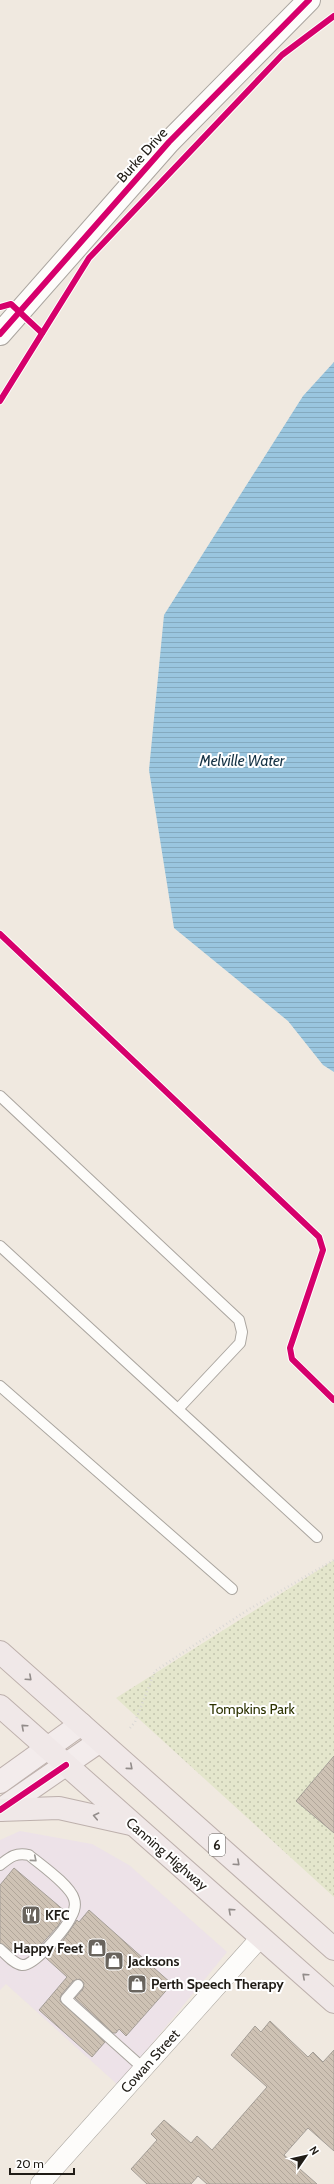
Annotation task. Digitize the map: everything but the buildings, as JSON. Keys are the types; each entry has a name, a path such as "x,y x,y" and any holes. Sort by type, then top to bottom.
{"highway":[{"name":"6","path":"0,1652 334,1949"},
{"name":"Canning Highway","path":"0,1706 334,2002"},
{"path":"0,1810 59,1808 134,1825"}],"main road":[{"path":"0,1782 82,1724"},
{"path":"0,1810 100,1741"}],"street":[{"name":"Burke Drive","path":"0,334 169,142 302,2"},
{"name":"Cowan Street","path":"40,2184 261,1937"}],"lane":[{"path":"0,1096 239,1320 242,1332 240,1343 178,1409"},
{"path":"0,1246 317,1537"},
{"path":"0,1386 232,1589"},
{"path":"0,1865 11,1856 21,1853 29,1855 69,1889 74,1900 74,1910 66,1924 36,1959 29,1964 23,1965 16,1963 0,1949"},
{"path":"78,1985 66,1999 143,2068"}],"path":[{"path":"130,1728 156,1671 246,1611 334,1560"}],"shaded area":[{"path":"20,1831 92,1844 129,1865 227,1952 118,2085 6,1984 0,1990 0,1840"}],"green space":[{"name":"Tompkins Park","path":"334,1560 334,1897 116,1698"}],"water":[{"name":"Melville Water","path":"334,362 334,1072 323,1065 288,1021 174,928 149,770 164,615 303,396"}],"cycle path":[{"path":"0,334 169,142 309,0"},
{"path":"0,401 89,258 282,55 334,16"},
{"path":"0,307 11,304 42,333"},
{"path":"0,934 319,1237 323,1250 290,1348 292,1359 334,1400"},
{"path":"0,1810 66,1765"}],"place":[{"name":"KFC","path":"31,1915"},
{"name":"Happy Feet","path":"97,1948"},
{"name":"Jacksons","path":"114,1961"},
{"name":"Perth Speech Therapy","path":"137,1984"}]}
